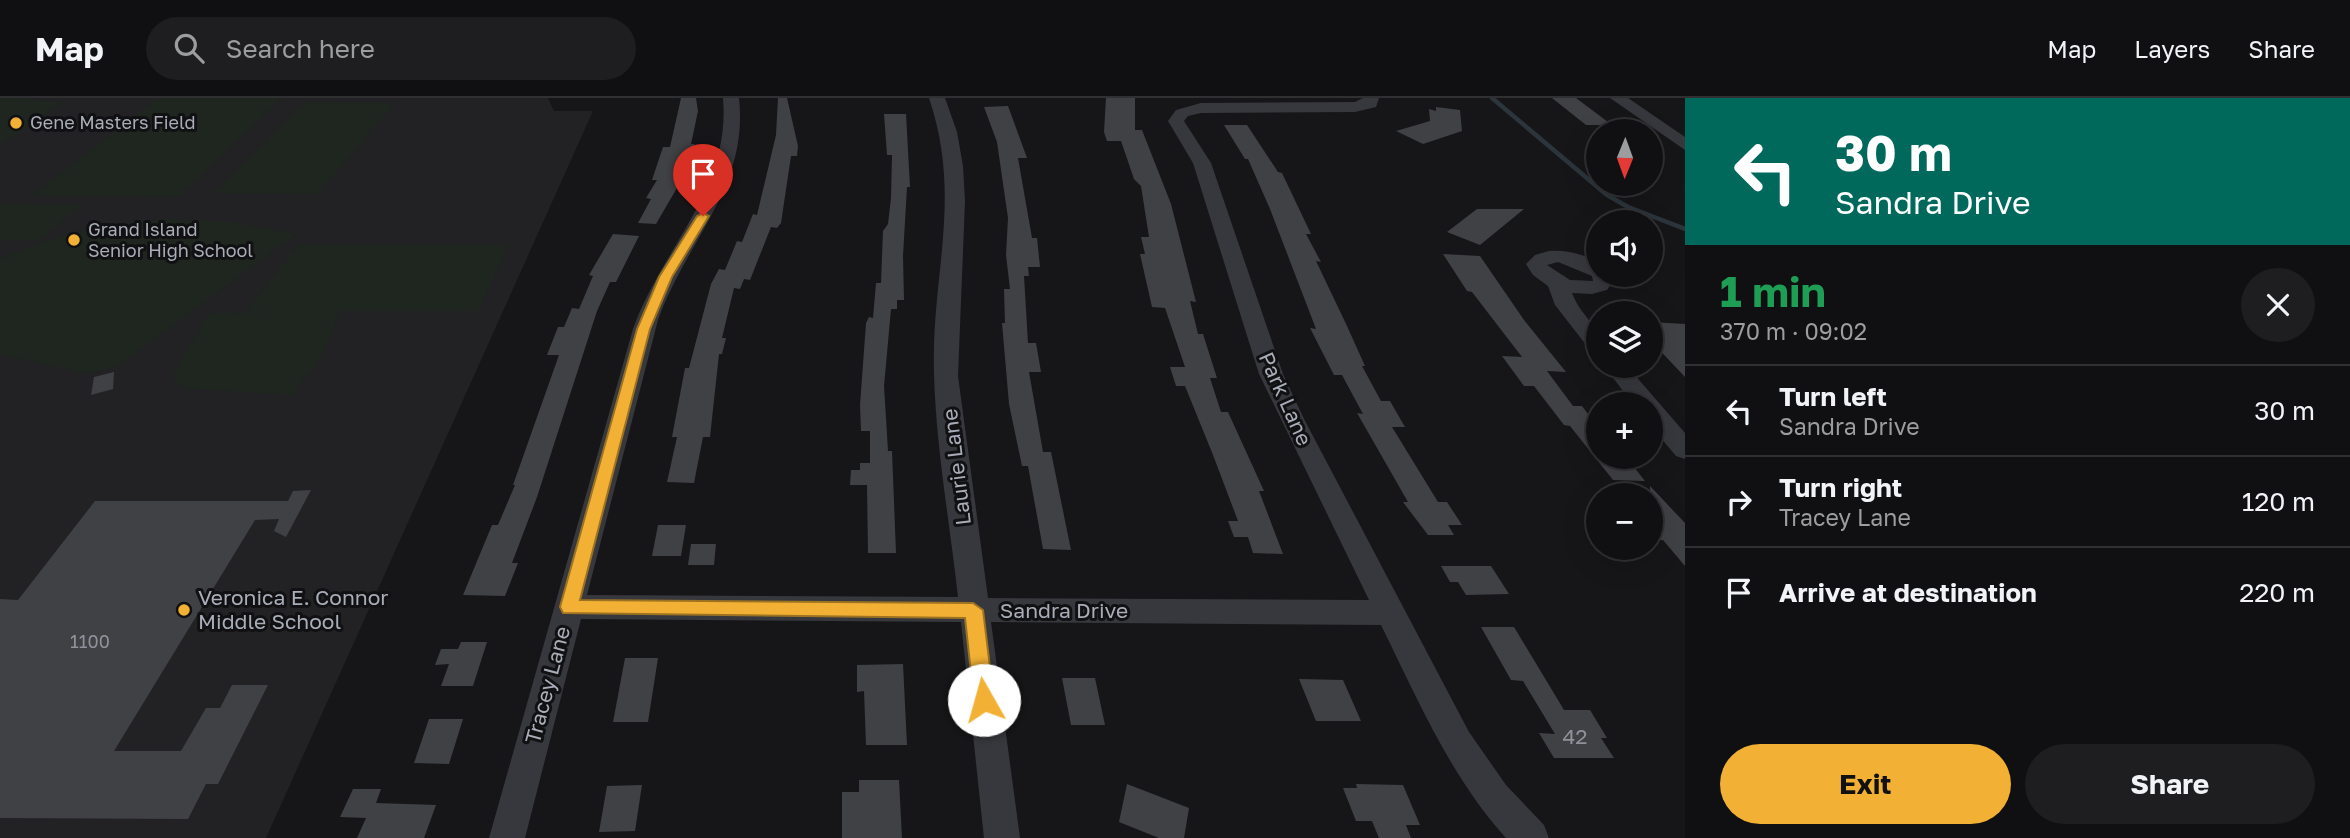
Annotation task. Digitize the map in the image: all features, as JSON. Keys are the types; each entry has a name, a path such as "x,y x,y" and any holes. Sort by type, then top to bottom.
{"street":[{"name":"Tracey Lane","path":"508,838 643,329 666,277 714,199 728,162 733,133 731,98"},
{"name":"Laurie Lane","path":"937,98 950,135 956,182 945,356 1002,838"},
{"name":"Park Lane","path":"1371,98 1370,104 1355,107 1201,108 1182,113 1176,121 1202,163 1271,374 1464,756 1493,797 1531,838"},
{"path":"1618,98 1685,145"},
{"path":"1586,265 1572,259 1552,257 1538,260 1538,270 1557,282 1592,289 1595,287"},
{"path":"1557,282 1566,305 1586,330"},
{"path":"1625,378 1636,392"},
{"path":"1663,424 1685,450"},
{"name":"Sandra Drive","path":"569,607 1392,613"}],"shaded area":[{"name":"Veronica E. Connor Middle School","path":"0,98 548,98 554,111 593,111 266,838 0,838"},
{"name":"Gene Masters Field","path":"0,98 30,98 28,100 63,102 0,145"},
{"path":"158,98 282,98 178,197 32,196"},
{"path":"306,102 395,103 318,194 214,193"},
{"path":"0,204 82,205 39,240 0,240"},
{"path":"169,219 230,222 296,234 119,366 86,374 0,354 0,259 42,242 83,230"},
{"path":"299,245 509,245 478,311 340,311 322,356 292,395 181,388 172,376 209,313 290,312 246,311"}],"building":[{"path":"681,98 696,98 698,111 691,144 695,144 681,181 656,224 638,223 651,199 646,198 657,180 652,180 663,147 670,147"},
{"path":"778,98 787,98 798,146 797,156 791,156 781,223 777,228 771,227 750,280 744,279 740,289 734,288 722,338 726,338 722,354 719,354 710,437 703,437 694,483 667,482 677,437 672,437 685,368 689,368 711,284 719,269 725,270 737,241 742,242 753,214 757,215 776,135"},
{"path":"1106,98 1135,98 1135,130 1142,130 1171,204 1196,302 1190,301 1198,334 1203,334 1217,378 1210,378 1221,412 1228,412 1264,491 1259,491 1283,554 1253,553 1248,537 1234,537 1228,521 1238,521 1185,386 1176,386 1170,367 1185,367 1165,308 1152,307 1140,254 1145,254 1141,237 1149,237 1141,186 1134,179 1121,141 1107,141 1104,132"},
{"path":"1552,98 1576,98 1604,119 1586,119 1586,125"},
{"path":"1008,106 1027,158 1018,158 1032,238 1037,238 1040,267 1028,267 1029,276 1024,276 1028,343 1036,343 1041,372 1029,372 1043,452 1051,452 1071,550 1043,549 1028,466 1022,466 1009,404 1002,323 1005,323 1004,289 1010,289 1006,255 1008,218 997,142 984,107"},
{"path":"1436,107 1460,110 1462,131 1423,144 1396,131 1430,121 1429,109 1436,111"},
{"path":"884,114 906,114 910,187 907,187 903,256 904,300 897,300 897,309 891,309 884,386 888,451 892,451 896,553 868,553 867,485 850,485 851,470 860,470 860,463 870,463 870,431 861,431 860,405 866,323 869,317 873,318 876,283 881,283 883,231 888,224 891,198 892,155 887,155"},
{"path":"1224,125 1247,125 1278,172 1282,173 1311,234 1306,234 1321,262 1316,261 1365,366 1362,366 1381,401 1390,401 1405,427 1392,427 1438,502 1447,502 1462,525 1448,525 1454,535 1428,535 1403,502 1408,502 1357,413 1363,414 1342,375 1334,375 1310,328 1316,329 1270,209 1248,159 1245,159"},
{"path":"1477,209 1524,209 1480,245 1447,232"},
{"path":"613,234 639,236 616,282 610,282 597,311 537,497 512,563 518,563 505,596 463,595 492,525 498,525 515,485 559,355 547,355 558,327 564,327 572,308 579,309 593,276 589,275"},
{"path":"1443,254 1480,256 1524,320 1566,372 1547,371 1573,406 1582,406 1586,411 1586,446 1570,426 1564,425 1534,386 1524,386 1502,356 1522,357 1472,292 1467,291"},
{"path":"1663,323 1685,324 1685,377 1663,354"},
{"path":"114,372 113,389 91,395 94,377"},
{"path":"1604,469 1636,469 1645,481 1613,480"},
{"path":"311,490 286,537 274,531 279,519 255,520 114,751 181,751 206,708 220,708 232,685 268,685 218,784 206,784 188,819 0,818 0,599 18,600 95,501 288,501 293,491"},
{"path":"1663,500 1685,523 1685,566 1663,540"},
{"path":"658,525 686,525 681,556 652,556"},
{"path":"691,544 716,544 714,565 688,565"},
{"path":"1441,566 1491,566 1509,594 1466,595 1458,582 1450,582"},
{"path":"1481,627 1514,627 1564,710 1590,710 1607,738 1601,738 1614,758 1554,758 1539,733 1555,734 1523,681 1511,680"},
{"path":"461,642 487,642 473,686 441,686 449,664 435,665 441,649 458,649"},
{"path":"625,658 658,658 648,722 613,722"},
{"path":"903,664 907,745 866,745 864,691 857,692 857,665"},
{"path":"1062,678 1095,678 1105,725 1071,725"},
{"path":"1299,679 1343,680 1361,721 1316,721"},
{"path":"429,719 463,719 449,764 414,763"},
{"path":"859,780 899,780 902,838 842,838 842,792 859,792"},
{"path":"1127,784 1189,808 1184,838 1159,838 1119,822"},
{"path":"1356,784 1403,785 1420,825 1406,825 1411,838 1379,838 1372,821 1356,821 1343,788 1357,788"},
{"path":"642,785 635,831 599,832 607,786"},
{"path":"353,789 381,789 376,803 436,805 424,838 357,838 366,818 340,817"}],"waterway":[{"path":"1492,98 1607,195 1628,207 1685,229"}],"place":[{"name":"Gene Masters Field","path":"16,123"},
{"name":"Grand Island Senior High School","path":"74,240"},
{"name":"Veronica E. Connor Middle School","path":"184,610"}],"route":[{"path":"703,216 666,277 643,329 569,607 973,610 984,700"}]}
